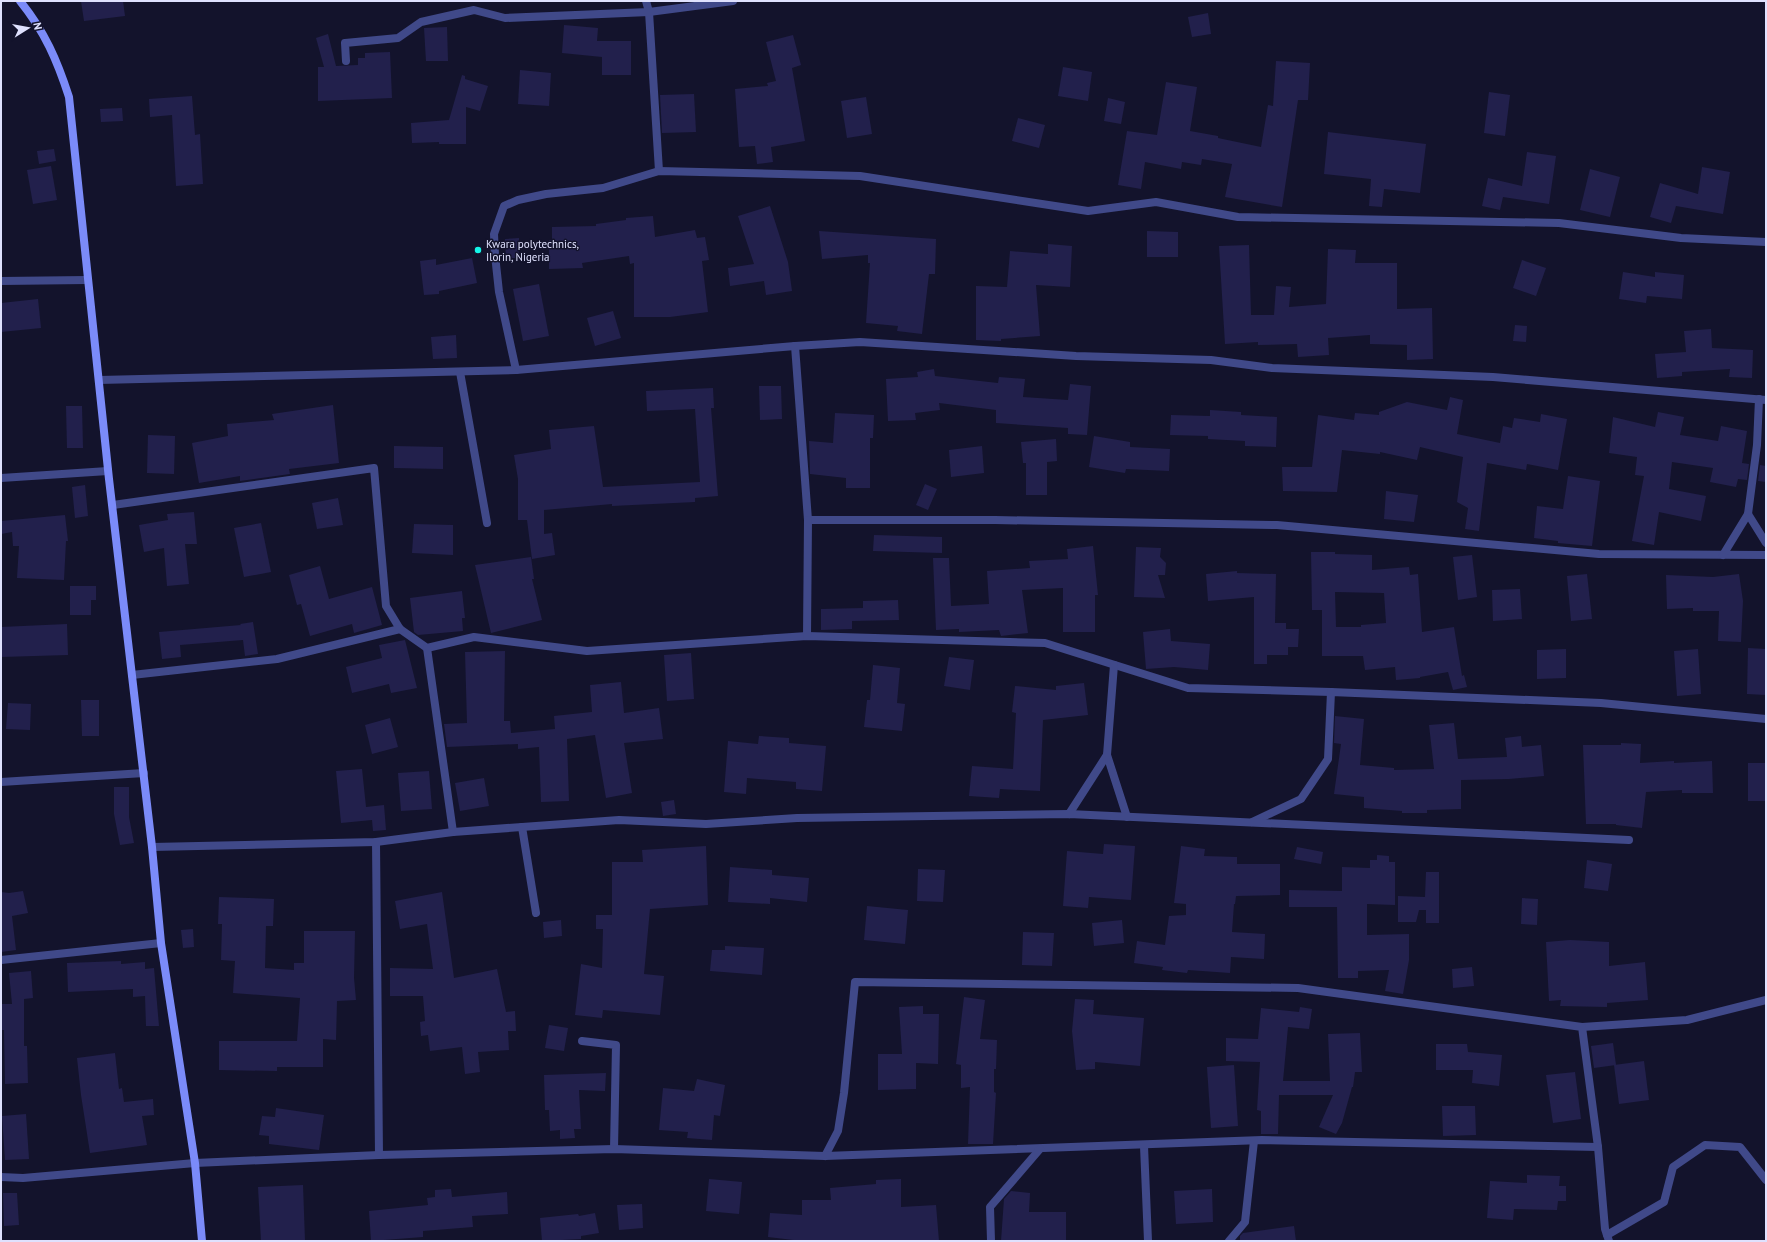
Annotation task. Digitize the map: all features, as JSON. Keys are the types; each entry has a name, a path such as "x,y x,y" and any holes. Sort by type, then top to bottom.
{"street":[{"path":"471,1 474,10"},
{"path":"646,1 649,12 659,171"},
{"path":"346,61 345,43 398,38 421,22 474,10 505,18 649,12 733,1"},
{"path":"24,3 41,29 52,50 68,98 108,471 144,774 161,943 195,1163 202,1241"},
{"path":"516,370 499,292 495,255 494,234 504,206 518,200 546,194 603,188 659,171 860,176 1088,211 1156,202 1238,217 1559,223 1681,238 1766,242"},
{"path":"1,281 87,280"},
{"path":"99,380 516,370 795,346 860,342 1076,356 1211,360 1272,368 1493,377 1762,400 1748,514 1723,555"},
{"path":"795,346 808,520 807,636"},
{"path":"460,372 487,523"},
{"path":"113,504 374,468 386,606 400,629 427,648 453,832"},
{"path":"1,478 108,471"},
{"path":"1748,514 1766,543"},
{"path":"808,520 995,520 1277,525 1599,554 1766,555"},
{"path":"132,675 277,658 400,629"},
{"path":"427,648 474,637 587,651 807,636 1045,643 1188,688 1601,703 1766,719"},
{"path":"1114,665 1107,755 1127,817"},
{"path":"1249,823 1301,799 1328,759 1331,692"},
{"path":"1069,814 1107,755"},
{"path":"1,782 144,774"},
{"path":"152,847 376,842 453,832 619,820 706,824 797,818 1069,814 1629,840"},
{"path":"522,827 536,913"},
{"path":"376,842 379,1155"},
{"path":"1,960 161,943"},
{"path":"825,1156 838,1131 844,1093 855,982 1298,988 1582,1027 1687,1020 1766,1000"},
{"path":"1582,1027 1608,1238 1664,1202 1673,1167 1705,1145 1740,1147 1766,1180"},
{"path":"582,1041 616,1045 614,1149"},
{"path":"1,1177 23,1178 195,1163 379,1155 614,1149 825,1156 1254,1141 1598,1148"},
{"path":"1229,1241 1245,1222 1254,1141"},
{"path":"1144,1146 1148,1241"},
{"path":"991,1241 990,1208 1040,1149"}],"building":[{"path":"81,1 123,1 125,16 84,21"},
{"path":"1208,13 1211,34 1192,37 1188,17"},
{"path":"564,25 598,28 597,41 631,41 631,75 602,75 602,57 562,53"},
{"path":"447,27 448,61 426,61 424,28"},
{"path":"328,34 336,66 358,65 358,58 365,58 365,53 390,52 392,98 318,101 318,67 324,67 316,38"},
{"path":"793,35 801,65 792,68 805,141 771,147 773,162 757,164 755,146 739,147 735,89 768,86 767,83 776,81 766,42"},
{"path":"1276,61 1310,63 1308,100 1298,100 1282,207 1225,197 1232,164 1202,159 1201,165 1182,162 1181,169 1145,162 1141,189 1118,185 1127,131 1157,135 1166,82 1197,87 1190,131 1218,136 1218,138 1261,147 1268,105 1273,106"},
{"path":"1063,67 1092,72 1088,101 1058,96"},
{"path":"520,70 551,73 549,106 518,104"},
{"path":"462,75 465,76 465,79 488,86 480,111 466,107 466,144 439,144 439,142 412,143 411,123 449,120"},
{"path":"1489,92 1510,95 1505,136 1484,133"},
{"path":"694,94 696,132 662,133 660,95"},
{"path":"192,96 195,135 200,134 203,184 176,186 172,115 150,117 149,99"},
{"path":"866,97 872,134 847,138 841,101"},
{"path":"1108,98 1125,102 1121,124 1104,121"},
{"path":"122,108 123,121 101,122 100,109"},
{"path":"1018,118 1045,125 1039,148 1012,141"},
{"path":"1328,132 1426,144 1420,193 1384,189 1382,207 1369,206 1371,179 1324,174"},
{"path":"54,149 56,161 39,164 37,151"},
{"path":"1527,152 1556,156 1549,204 1503,197 1500,210 1482,206 1488,178 1522,186"},
{"path":"51,166 57,200 33,204 27,170"},
{"path":"1702,167 1730,172 1723,214 1676,206 1671,223 1650,217 1660,183 1698,194"},
{"path":"1590,169 1620,177 1610,217 1580,210"},
{"path":"770,206 788,262 792,291 766,295 764,281 730,286 728,268 754,264 738,216"},
{"path":"653,216 655,237 695,230 697,238 705,237 709,260 702,261 708,312 670,317 634,317 634,263 630,264 629,256 582,263 583,268 549,269 549,240 552,240 552,227 596,226 596,224 626,220 626,218"},
{"path":"819,231 936,239 935,274 929,274 922,334 897,331 898,326 866,323 870,263 868,263 868,255 822,259"},
{"path":"1147,231 1178,232 1178,257 1147,257"},
{"path":"519,238 519,258 506,258 505,239"},
{"path":"1048,244 1072,246 1070,287 1036,285 1040,336 1001,339 1001,341 976,340 976,286 1007,287 1010,251 1048,254"},
{"path":"1249,245 1251,315 1274,315 1276,286 1291,287 1289,307 1326,304 1328,249 1356,250 1355,263 1397,263 1397,309 1432,308 1433,359 1407,360 1407,345 1370,344 1370,335 1328,338 1329,355 1298,357 1297,344 1258,345 1258,342 1225,344 1219,246"},
{"path":"472,258 477,283 439,291 439,294 424,295 420,261 436,259 436,265"},
{"path":"1522,260 1546,268 1536,296 1513,288"},
{"path":"1623,272 1655,277 1655,272 1684,275 1682,299 1647,296 1646,303 1619,299"},
{"path":"539,284 549,336 523,341 513,289"},
{"path":"38,299 41,328 1,332 1,303"},
{"path":"613,311 621,338 595,346 587,318"},
{"path":"1515,325 1527,326 1526,342 1513,341"},
{"path":"1711,329 1712,348 1753,350 1752,378 1729,377 1730,369 1682,372 1682,376 1657,378 1655,354 1686,352 1684,331"},
{"path":"456,335 457,358 433,359 431,337"},
{"path":"934,369 935,376 998,383 999,377 1025,379 1023,397 1068,400 1070,384 1091,386 1087,435 1068,434 1068,428 996,423 996,410 939,403 940,410 915,413 916,420 888,421 886,379 918,377 917,372"},
{"path":"759,386 781,386 782,419 760,420"},
{"path":"713,388 714,408 711,408 718,496 695,498 695,502 612,506 612,504 544,510 544,534 552,533 555,555 532,559 527,520 518,520 518,479 514,455 551,449 549,430 594,426 603,487 700,482 695,409 647,411 646,391"},
{"path":"1450,397 1463,400 1457,434 1500,443 1503,426 1512,428 1514,418 1540,422 1541,414 1567,419 1558,470 1527,464 1526,470 1487,463 1479,531 1465,529 1468,508 1457,502 1463,457 1420,447 1417,460 1380,452 1380,454 1342,450 1337,492 1283,491 1282,467 1312,467 1318,415 1354,420 1355,413 1379,415 1379,412 1407,402 1447,410"},
{"path":"333,405 339,463 289,469 290,474 240,481 240,476 199,483 192,443 228,436 227,424 274,420 272,414"},
{"path":"66,406 82,406 83,448 67,448"},
{"path":"1210,410 1241,412 1241,415 1277,417 1276,447 1245,446 1245,441 1208,439 1208,436 1170,435 1171,415 1210,416"},
{"path":"1658,412 1684,417 1680,435 1718,441 1721,426 1747,431 1742,463 1749,464 1747,480 1738,479 1736,487 1710,482 1713,468 1672,462 1669,489 1706,496 1701,521 1659,512 1654,545 1632,541 1644,476 1635,475 1637,457 1609,453 1613,417 1655,427"},
{"path":"835,413 874,415 873,438 870,438 870,488 846,488 846,478 810,474 809,441 833,443"},
{"path":"148,435 175,436 174,474 147,473"},
{"path":"1094,436 1130,442 1130,447 1170,449 1169,471 1126,469 1125,473 1089,467"},
{"path":"1056,439 1057,461 1047,462 1047,495 1026,495 1026,463 1023,463 1021,442"},
{"path":"394,446 443,447 443,469 394,468"},
{"path":"982,446 984,473 951,477 949,450"},
{"path":"1760,465 1766,466 1766,482 1758,481"},
{"path":"1568,476 1600,481 1592,546 1558,543 1558,541 1534,538 1537,506 1563,509"},
{"path":"925,484 937,489 928,510 916,505"},
{"path":"85,485 88,516 75,518 72,487"},
{"path":"1386,491 1418,495 1414,522 1384,519"},
{"path":"338,498 343,525 317,529 312,503"},
{"path":"194,512 197,544 185,544 189,584 167,586 164,548 144,552 139,525 168,520 167,514"},
{"path":"65,515 68,541 66,541 64,580 17,578 19,546 13,546 12,532 1,534 1,521"},
{"path":"261,523 271,572 244,577 234,528"},
{"path":"414,524 453,525 453,555 412,553"},
{"path":"874,535 942,537 942,553 873,551"},
{"path":"1093,546 1098,595 1095,595 1095,632 1063,632 1063,588 1022,590 1028,633 1001,636 999,630 959,632 959,629 936,630 933,558 949,558 951,606 989,604 987,571 1030,568 1029,561 1068,559 1067,549"},
{"path":"1136,547 1161,548 1160,557 1166,563 1165,575 1158,575 1165,598 1134,597"},
{"path":"1311,552 1372,555 1372,570 1409,567 1410,575 1418,574 1422,632 1454,627 1462,676 1464,675 1467,687 1453,690 1448,672 1420,678 1396,680 1395,667 1365,670 1363,656 1322,656 1322,610 1312,610","holes":["1335,592 1384,593 1386,623 1361,625 1361,627 1336,627"]},
{"path":"1472,555 1477,597 1458,600 1453,557"},
{"path":"531,557 534,579 532,579 542,620 491,633 475,565"},
{"path":"320,566 329,599 372,587 382,625 354,633 352,624 310,636 301,604 297,605 289,575"},
{"path":"1237,571 1237,573 1276,574 1275,623 1286,623 1286,629 1299,629 1298,647 1288,647 1288,655 1267,655 1267,664 1254,664 1254,597 1208,601 1206,574"},
{"path":"1587,574 1592,619 1571,621 1567,576"},
{"path":"1739,574 1743,601 1741,642 1718,641 1719,611 1693,611 1693,608 1667,609 1666,575 1713,577"},
{"path":"70,586 96,586 96,600 91,600 91,615 70,615"},
{"path":"1520,589 1522,619 1493,621 1492,590"},
{"path":"462,591 465,618 462,618 463,631 418,635 414,632 410,598"},
{"path":"898,600 899,620 852,621 852,629 821,630 821,609 863,608 863,601"},
{"path":"253,622 258,654 245,656 243,640 180,645 181,657 162,659 159,632 241,625 240,624"},
{"path":"67,624 68,655 1,657 1,627"},
{"path":"1170,629 1171,641 1210,644 1208,670 1174,667 1146,669 1143,632"},
{"path":"405,640 417,688 391,693 389,684 352,693 346,667 382,658 379,645"},
{"path":"1748,648 1766,649 1766,695 1747,694"},
{"path":"1566,649 1566,678 1537,679 1537,650"},
{"path":"1698,649 1701,694 1677,696 1674,651"},
{"path":"505,651 504,721 510,721 511,733 555,729 554,716 592,712 590,685 621,682 624,713 659,708 663,739 624,743 632,793 606,798 595,735 567,739 569,801 541,802 539,747 518,749 518,744 447,747 444,724 467,723 465,652"},
{"path":"691,653 694,699 667,701 664,655"},
{"path":"949,657 974,660 970,690 944,686"},
{"path":"873,665 900,668 897,703 905,704 902,731 864,727 867,700 870,700"},
{"path":"1084,683 1088,715 1043,720 1040,791 1000,789 999,798 969,796 972,766 1013,769 1016,713 1012,712 1015,686 1056,690 1056,686"},
{"path":"81,700 99,700 99,736 82,736"},
{"path":"8,703 31,704 30,730 6,729"},
{"path":"1335,716 1364,719 1360,765 1394,768 1394,770 1434,769 1429,725 1454,723 1458,759 1507,757 1505,738 1521,736 1522,747 1541,745 1544,776 1509,779 1461,780 1461,809 1427,810 1427,813 1402,813 1402,811 1364,808 1364,797 1334,794 1341,744 1334,743"},
{"path":"390,718 398,747 372,754 365,725"},
{"path":"759,736 789,738 789,743 826,746 822,791 796,789 796,782 747,778 746,794 724,792 728,741 758,744"},
{"path":"1621,743 1641,744 1640,763 1712,761 1713,793 1682,793 1682,790 1646,792 1642,828 1616,824 1586,824 1583,745 1621,745"},
{"path":"1748,763 1766,763 1766,801 1748,801"},
{"path":"362,769 366,807 384,805 386,830 373,831 372,820 341,823 336,771"},
{"path":"429,771 432,809 401,811 398,773"},
{"path":"484,778 489,806 460,811 455,783"},
{"path":"114,787 129,787 129,817 134,843 120,845 114,814"},
{"path":"674,800 676,814 663,816 661,802"},
{"path":"1104,844 1135,846 1131,900 1089,897 1088,908 1063,906 1067,851 1103,854"},
{"path":"706,846 708,905 650,909 644,974 664,976 660,1015 603,1010 602,1018 575,1015 581,964 602,968 603,929 596,929 596,915 612,915 612,862 643,862 642,850"},
{"path":"1181,846 1205,849 1204,856 1237,857 1237,864 1280,864 1280,895 1236,896 1234,904 1232,932 1265,934 1264,959 1231,957 1230,973 1188,970 1187,973 1162,970 1163,967 1134,963 1137,941 1165,945 1169,916 1186,915 1186,904 1174,903"},
{"path":"1297,847 1323,852 1321,864 1294,859"},
{"path":"1377,855 1389,856 1389,862 1395,862 1395,905 1367,904 1367,935 1409,934 1409,960 1403,994 1385,991 1389,970 1358,971 1358,978 1338,978 1337,907 1289,907 1289,890 1342,891 1342,867 1370,868 1370,860 1377,860"},
{"path":"1587,860 1612,864 1608,891 1584,888"},
{"path":"730,867 772,870 772,875 809,878 807,902 770,898 770,904 728,902"},
{"path":"918,869 945,870 943,902 917,901"},
{"path":"1426,872 1439,872 1439,923 1426,923 1426,910 1419,910 1416,922 1398,922 1398,896 1425,897"},
{"path":"23,891 28,913 12,916 16,950 1,952 1,892 9,893"},
{"path":"442,892 454,978 497,969 506,1012 515,1011 516,1031 508,1031 509,1050 478,1052 480,1072 465,1074 462,1047 430,1051 428,1035 421,1036 420,1022 425,1021 423,996 390,996 390,968 433,969 427,924 400,929 395,901"},
{"path":"219,897 274,899 273,926 266,926 265,968 294,970 294,963 304,963 304,931 355,931 354,978 356,1000 337,1001 336,1040 323,1039 323,1067 277,1067 277,1071 219,1070 219,1041 297,1041 300,998 233,993 235,961 221,960 222,924 218,924"},
{"path":"1522,898 1538,899 1537,925 1521,924"},
{"path":"867,906 908,910 905,944 864,940"},
{"path":"561,920 562,936 544,938 543,922"},
{"path":"1122,920 1124,943 1094,946 1092,923"},
{"path":"193,929 194,947 183,948 181,930"},
{"path":"1023,932 1054,933 1052,966 1022,965"},
{"path":"1570,940 1609,942 1609,966 1645,962 1648,1000 1607,1003 1607,1007 1560,1006 1561,1000 1549,1001 1546,942"},
{"path":"725,946 764,948 762,975 710,971 712,950 725,950"},
{"path":"121,961 121,964 145,962 145,969 154,968 159,1026 146,1026 145,996 133,997 133,989 68,992 67,963"},
{"path":"1472,967 1474,986 1453,988 1452,969"},
{"path":"31,971 33,998 24,999 24,1046 27,1046 28,1083 5,1084 4,1030 1,1030 1,1004 12,1004 9,973"},
{"path":"964,997 985,1000 980,1039 997,1040 996,1069 994,1069 994,1092 996,1093 993,1144 968,1144 970,1087 961,1088 961,1065 956,1064"},
{"path":"1075,999 1094,1000 1093,1014 1144,1018 1140,1066 1095,1062 1095,1069 1076,1070 1072,1031"},
{"path":"923,1006 923,1014 939,1014 938,1064 916,1063 916,1089 878,1090 878,1054 902,1054 899,1007"},
{"path":"1300,1007 1312,1009 1309,1029 1288,1027 1283,1081 1330,1081 1328,1034 1360,1033 1362,1072 1355,1072 1353,1087 1342,1123 1336,1134 1319,1127 1333,1095 1279,1095 1278,1134 1261,1134 1261,1111 1257,1110 1260,1062 1226,1061 1226,1038 1258,1039 1261,1008 1299,1012"},
{"path":"549,1025 568,1028 564,1051 545,1048"},
{"path":"1613,1043 1616,1065 1594,1068 1591,1046"},
{"path":"1436,1044 1467,1044 1468,1052 1502,1055 1499,1086 1472,1083 1473,1070 1436,1070"},
{"path":"115,1053 119,1089 122,1088 124,1102 153,1099 154,1115 142,1116 147,1145 90,1153 77,1058"},
{"path":"1644,1061 1649,1100 1619,1104 1614,1065"},
{"path":"1234,1065 1238,1126 1211,1128 1207,1067"},
{"path":"1575,1072 1581,1119 1553,1123 1546,1075"},
{"path":"606,1073 605,1091 579,1090 581,1129 574,1129 575,1138 560,1139 560,1130 550,1131 549,1110 545,1110 544,1075"},
{"path":"697,1079 725,1085 720,1116 714,1115 712,1140 687,1138 688,1132 659,1130 663,1088 694,1091"},
{"path":"1442,1106 1475,1106 1476,1135 1443,1136"},
{"path":"276,1108 324,1115 319,1150 269,1144 269,1136 259,1135 262,1116 275,1117"},
{"path":"26,1114 29,1159 5,1160 2,1116"},
{"path":"1527,1175 1560,1176 1559,1186 1566,1186 1566,1201 1558,1201 1557,1210 1514,1209 1513,1220 1487,1218 1490,1181 1527,1183"},
{"path":"709,1179 742,1182 739,1214 706,1211"},
{"path":"901,1179 901,1207 936,1205 939,1241 802,1241 768,1237 770,1213 802,1215 802,1200 831,1200 830,1188 876,1184 876,1180"},
{"path":"303,1185 305,1241 261,1241 258,1187"},
{"path":"451,1189 452,1197 507,1192 508,1214 472,1216 473,1227 423,1231 423,1237 371,1241 369,1211 428,1205 427,1198 435,1197 435,1190"},
{"path":"1212,1189 1213,1222 1176,1224 1174,1191"},
{"path":"1011,1191 1030,1193 1029,1212 1066,1212 1066,1241 1001,1241 1004,1199"},
{"path":"3,1193 17,1193 19,1225 4,1226"},
{"path":"642,1204 643,1228 619,1230 617,1205"},
{"path":"595,1213 599,1233 581,1236 581,1239 542,1241 540,1218 578,1214 579,1216"},
{"path":"1294,1226 1296,1241 1240,1241 1240,1236 1243,1233"}],"place":[{"name":"Kwara polytechnics, Ilorin, Nigeria","path":"478,250"}]}
